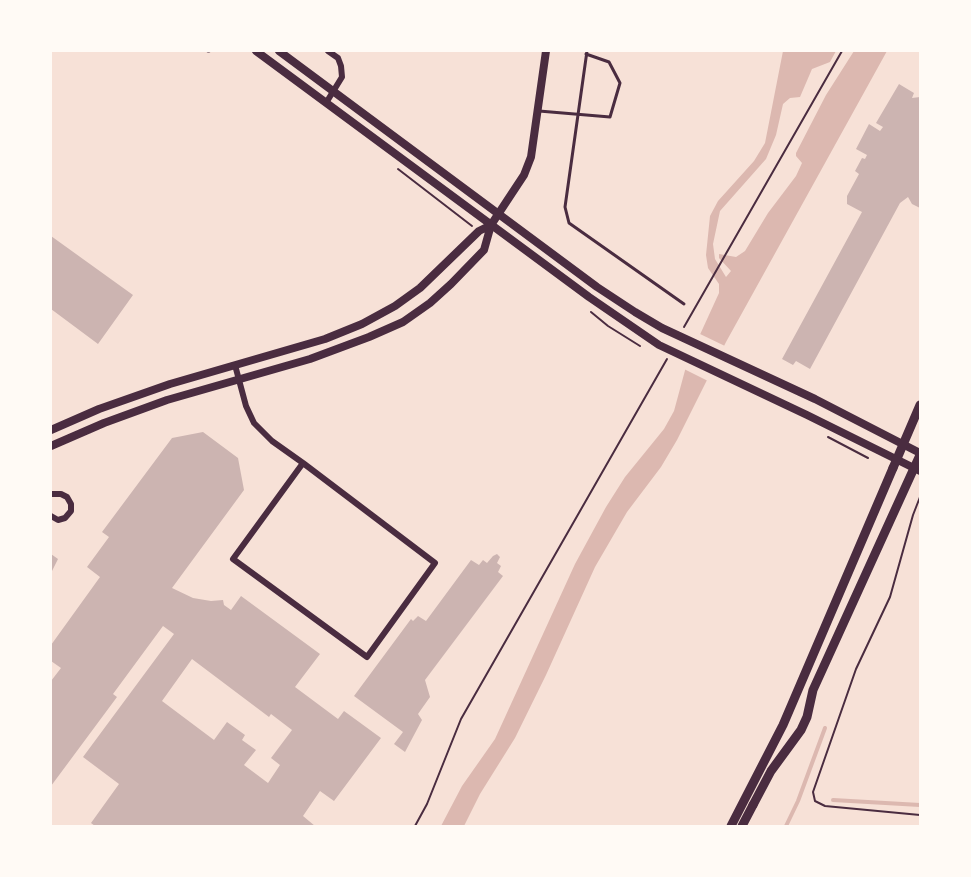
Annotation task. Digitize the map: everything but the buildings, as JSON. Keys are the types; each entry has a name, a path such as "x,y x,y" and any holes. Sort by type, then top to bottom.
{"main road":[{"path":"256,51 491,225 659,345 807,415 894,464 915,471"},
{"path":"279,51 606,293 662,328 815,399 920,454 915,471 813,690 807,717 801,730 771,771 742,826"},
{"path":"730,826 783,724 920,405"}],"street":[{"path":"326,104 342,77 338,58 328,51"},
{"path":"51,446 104,423 167,400 310,360 403,322 430,303 484,250 491,225 520,183 531,157 546,51"},
{"path":"51,430 99,409 170,384 343,333 395,306 420,288 479,231 491,225"},
{"path":"235,365 246,406 254,423 272,441 303,463 435,563 367,657 233,559 303,463"},
{"path":"51,494 61,494 67,497 71,504 71,512 65,518 58,520 51,516"}],"lane":[{"path":"537,111 578,115 610,117 620,83 609,62 587,52 578,115 565,207 569,223 684,304"}],"path":[{"path":"682,330 842,51"},
{"path":"415,826 427,804 461,719 669,355"},
{"path":"920,497 890,597 856,669 813,792 815,801 825,806 920,814"}],"shaded area":[{"path":"783,51 836,51 830,62 812,69 800,97 790,98 783,104 776,135 766,159 720,211 713,244 715,259 726,277 731,271 719,258 719,254 736,257 745,251 768,213 796,176 802,163 796,153 826,95 854,51 887,51 726,342 677,440 661,467 627,512 595,567 515,738 480,794 464,826 441,826 462,786 495,739 575,564 606,507 625,477 664,429 674,411 687,363 719,293 719,284 708,268 706,255 710,216 718,201 754,161 765,143"}],"pier":[{"path":"698,333 727,347 710,382 682,368"}],"waterway":[{"path":"786,826 798,801 825,728"},
{"path":"833,800 920,805"}]}
